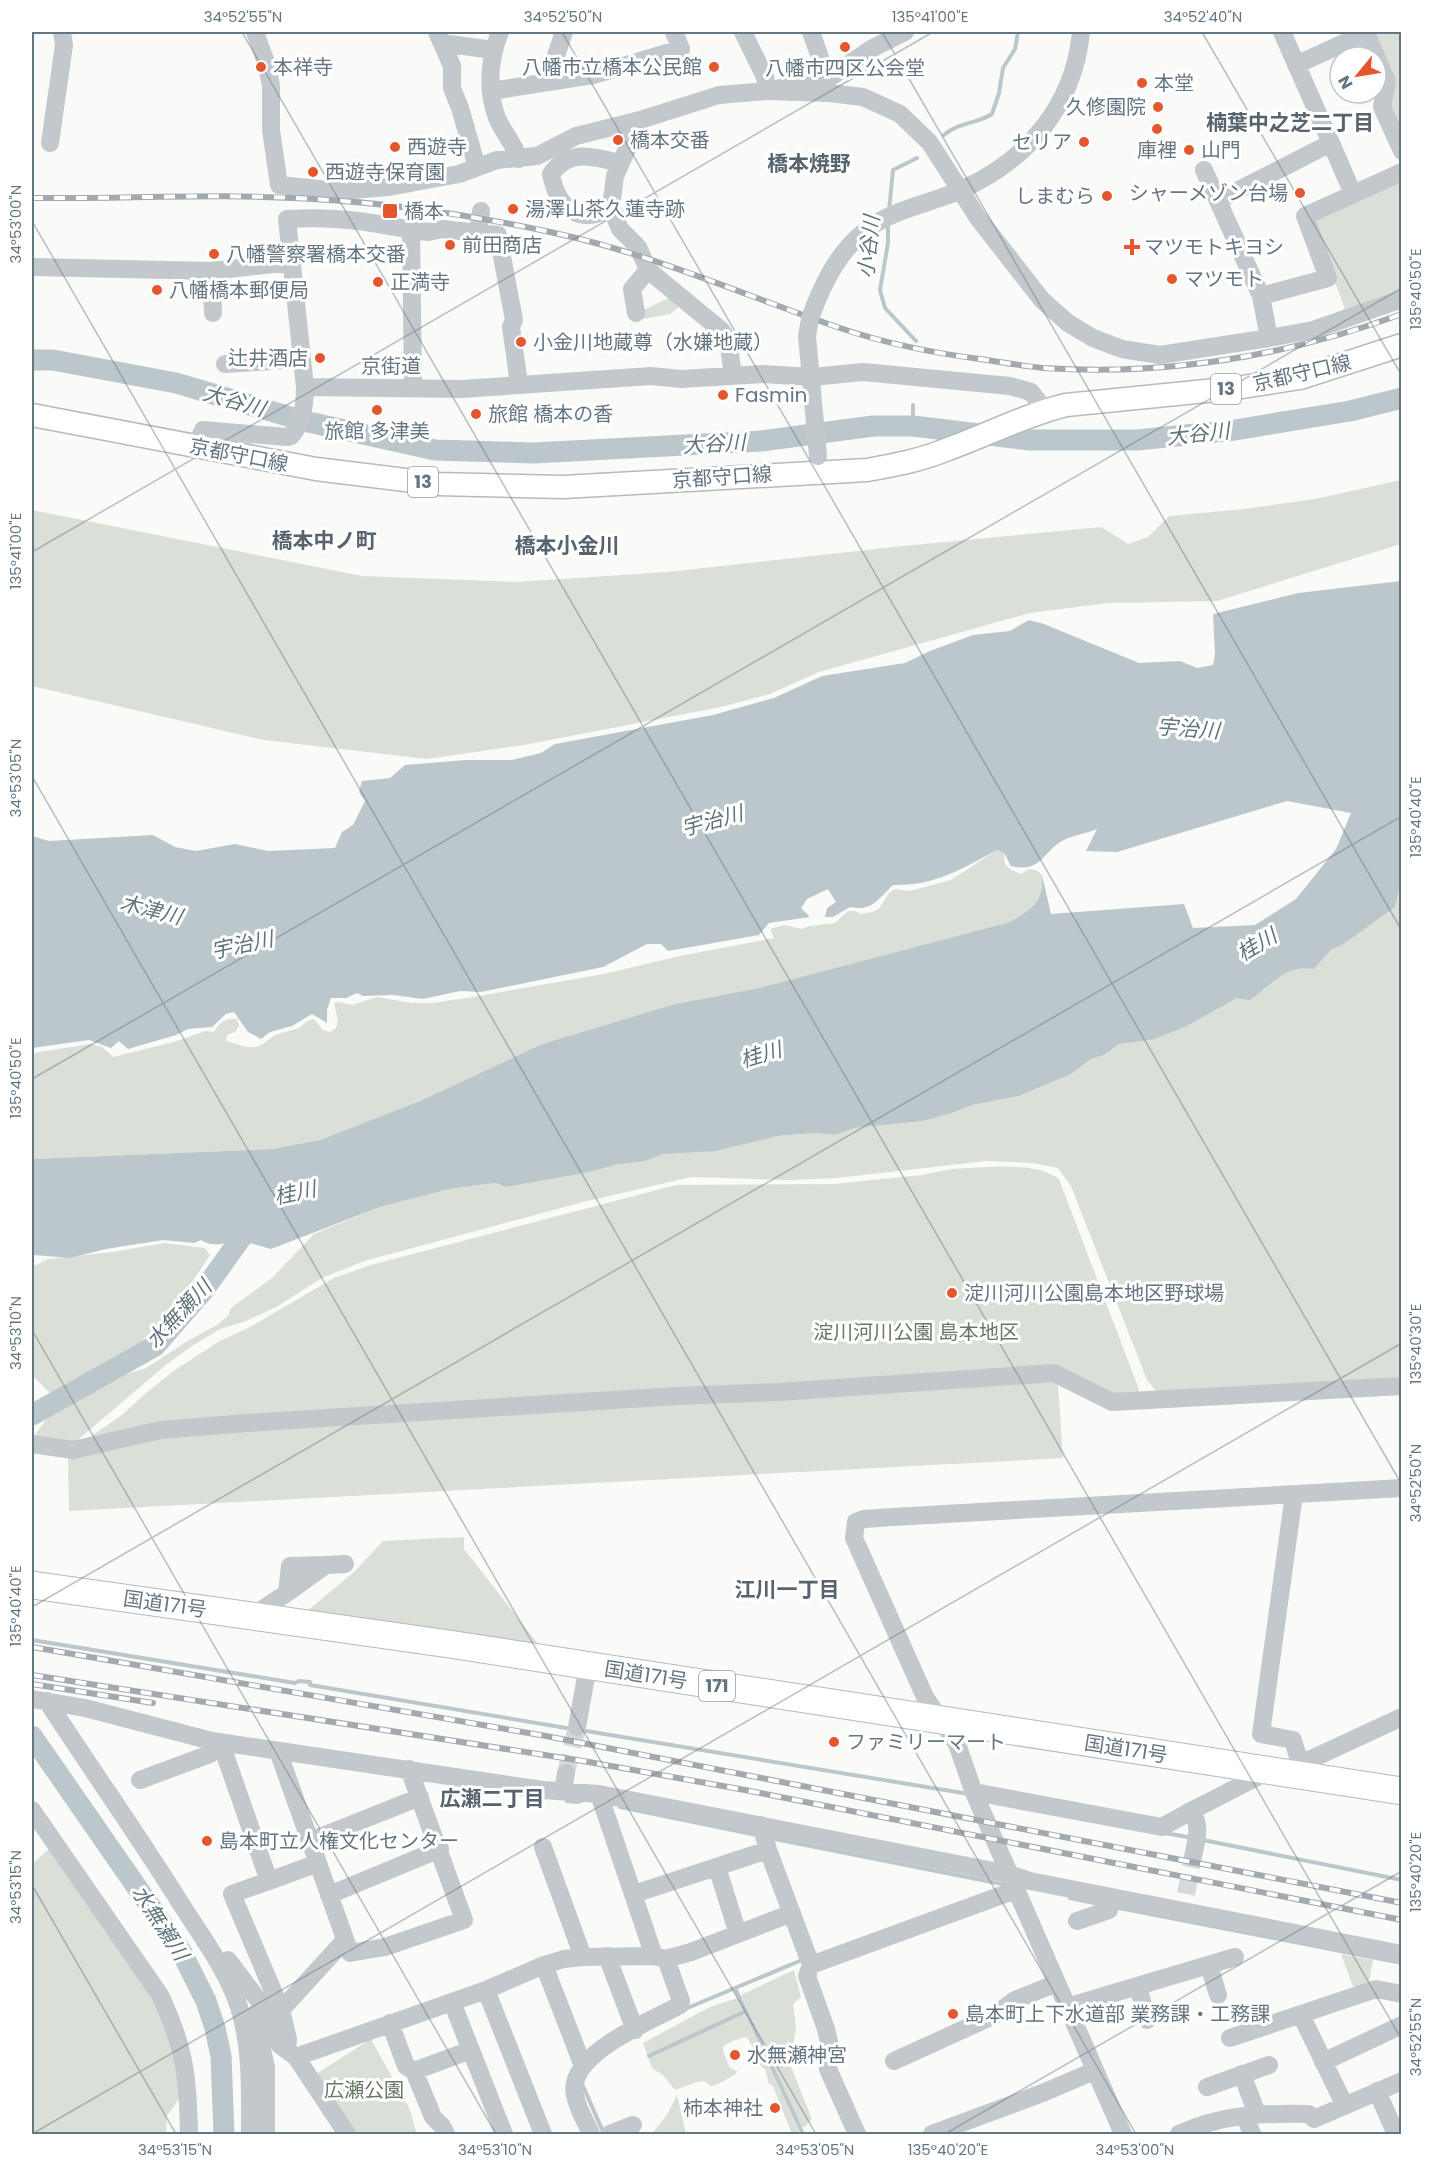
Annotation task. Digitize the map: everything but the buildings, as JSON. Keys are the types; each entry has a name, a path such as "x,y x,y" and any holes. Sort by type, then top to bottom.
{"highway":[{"name":"国道171号","path":"32,1585 449,1644 1269,1771 1306,1769 1401,1791"}],"main road":[{"name":"京都守口線","path":"32,415 316,469 438,484 563,487 819,464 867,470 892,466 946,450 1045,410 1066,405 1236,388 1300,378 1401,345"}],"street":[{"path":"50,143 64,45 62,32"},
{"path":"255,32 267,65 271,86 271,130 279,185 339,191 389,187 459,174 497,160 537,156 576,136 640,120 719,95 768,91 829,93 863,97 900,114 930,143 978,218 1042,300 1068,323 1093,338 1122,349 1160,355 1269,338 1313,330 1401,299"},
{"path":"500,32 493,50 489,77 491,91 497,118 515,147 519,159"},
{"path":"547,82 564,32"},
{"path":"491,91 593,75 681,49 674,32"},
{"path":"744,32 765,77 768,91"},
{"path":"811,32 827,76"},
{"path":"768,91 832,76 871,49 905,32"},
{"path":"819,464 807,336 815,305 835,261 850,244 884,218 961,190 1000,170 1027,147 1051,118 1067,88 1079,53 1081,32"},
{"path":"1282,32 1353,194"},
{"path":"1296,64 1366,33 1387,82 1382,107 1401,151"},
{"path":"440,37 452,66 452,88 477,167"},
{"path":"440,37 493,50"},
{"path":"640,120 624,159 619,163 611,208 620,229 638,247 648,270 722,331 728,340 733,375"},
{"path":"1219,200 1331,143"},
{"path":"611,208 599,215 584,216 575,212 567,207 554,191 551,174 556,167 578,156 595,156 619,163"},
{"path":"1204,170 1261,296 1269,338"},
{"path":"1261,296 1328,278 1305,216 1401,172"},
{"path":"478,233 481,212"},
{"path":"196,447 203,430 287,437 291,436 296,429 303,410 305,387 287,219 335,217 428,232 443,229 498,235 514,320 511,327 519,384"},
{"path":"411,230 413,388"},
{"path":"32,267 211,271 292,262"},
{"path":"636,313 632,289 648,270"},
{"path":"211,271 213,313"},
{"path":"225,364 302,359"},
{"name":"京街道","path":"305,387 462,389 651,376 681,379 763,374 812,377 863,372 1010,386 1031,392 1045,410"},
{"path":"32,1444 73,1450 161,1430 247,1423 779,1392 1054,1373 1112,1402 1401,1386"},
{"path":"1123,2134 975,1795 957,1744 925,1697 854,1538 856,1522 892,1516 1401,1488"},
{"path":"1294,1494 1261,1734 1293,1740 1298,1757 1306,1769 1401,1716"},
{"path":"252,1616 287,1593 290,1566 345,1564"},
{"path":"577,1727 588,1666"},
{"path":"39,1700 85,1708 280,1755 413,1780 543,1790 565,1782 602,1801 765,1837 1013,1882 1030,1881 1111,1903 1185,1902 1401,1954"},
{"path":"39,1700 177,1897 216,1959 239,2007 250,2059 250,2134"},
{"path":"140,1780 210,1754 220,1742"},
{"path":"220,1742 269,1881"},
{"path":"280,1755 350,1953 385,1947 464,1920 413,1780"},
{"path":"975,1795 1162,1827 1269,1771"},
{"path":"310,1841 413,1780"},
{"path":"591,2134 574,2094 575,2081 583,2066 597,2052 680,2006 681,2001 634,1894 602,1801"},
{"path":"32,1810 160,1995 180,2043 187,2074 189,2134"},
{"path":"1191,1811 1198,1827 1193,1857"},
{"path":"634,1894 717,1867 765,1837"},
{"path":"765,1837 812,1965"},
{"path":"543,1847 583,1957"},
{"path":"329,1895 440,1849"},
{"path":"291,2053 281,2010 232,1894 318,1863"},
{"path":"717,1867 738,1934"},
{"path":"857,2134 828,2070 830,2046 828,2037 807,1976 812,1965 1013,1882"},
{"path":"177,1897 199,1916 237,1974 259,2001 274,2038 291,2053 347,2134"},
{"path":"1077,1922 1111,1903"},
{"path":"291,2053 452,2002 564,1959 607,1956 660,1957 691,1952 792,1913"},
{"path":"281,2010 345,1940"},
{"path":"607,1956 635,2030"},
{"path":"1067,2007 1235,1957"},
{"path":"544,1965 583,2066"},
{"path":"1209,1965 1218,1995"},
{"path":"237,1974 252,2008 263,2050 266,2076 266,2134"},
{"path":"894,2061 995,2015 1015,2000 1057,1983"},
{"path":"1138,1986 1147,2020"},
{"path":"1230,2038 1376,1989 1401,1994"},
{"path":"486,1990 543,2134"},
{"path":"452,2002 504,2134"},
{"path":"1301,2015 1346,2106"},
{"path":"390,2023 406,2066 414,2071 433,2116 446,2134"},
{"path":"1323,2062 1401,2025"},
{"path":"414,2071 471,2050"},
{"path":"1207,2087 1269,2065"},
{"path":"932,2134 1045,2092 1094,2071"},
{"path":"1242,2074 1251,2115 1252,2134"},
{"path":"1179,2134 1202,2124 1271,2112 1309,2114 1318,2127 1346,2106 1401,2080"},
{"path":"1377,2091 1396,2134"},
{"path":"175,2134 179,2116 188,2106"},
{"path":"610,2134 633,2125"}],"green space":[{"path":"1373,32 1401,32 1401,136 1387,105 1388,45 1376,45"},
{"path":"1401,180 1401,291 1346,312 1314,225 1318,217"},
{"path":"669,298 679,307 670,314 643,319 641,311"},
{"path":"1401,480 1401,544 1217,601 1108,603 1030,613 819,672 770,694 721,707 524,745 427,759 264,740 32,686 32,510 362,576 517,582 667,572 1101,527 1128,544 1148,537 1169,516 1315,499"},
{"path":"997,850 1004,853 1006,864 1013,871 1021,874 1029,869 1036,870 1042,875 1041,892 1035,904 1010,922 759,988 675,1004 542,1044 420,1101 320,1140 272,1149 32,1159 32,1053 91,1044 102,1047 113,1057 174,1042 205,1031 214,1032 223,1021 229,1019 237,1019 239,1026 235,1032 227,1035 226,1041 246,1047 256,1047 275,1035 299,1028 307,1021 314,1019 323,1030 330,1032 336,1028 338,1021 334,1003 352,1005 377,997 412,1003 432,1003 473,997 604,974 680,956 774,938 770,929 784,925 801,929 835,923 848,911 861,914 879,909 889,893 895,889 910,891 951,880"},
{"path":"1401,883 1401,1379 1157,1392 1147,1380 1071,1186 1058,1168 1033,1163 986,1161 837,1178 789,1180 691,1177 583,1202 364,1261 322,1278 276,1307 246,1321 220,1329 192,1346 167,1364 73,1444 35,1435 47,1418 116,1377 146,1368 217,1325 229,1315 230,1309 272,1278 314,1234 380,1207 449,1189 495,1183 506,1187 645,1161 662,1154 777,1136 814,1133 835,1135 855,1128 923,1121 972,1105 1019,1096 1071,1074 1091,1059 1104,1055 1119,1044 1152,1040 1185,1027 1237,998 1264,990 1274,979 1284,974 1302,967 1314,969 1332,949 1341,946 1395,907"},
{"name":"淀川河川公園 島本地区","path":"987,1167 1033,1169 1059,1179 1138,1387 1139,1392 1113,1396 1057,1368 1063,1458 69,1511 68,1452 122,1415 175,1370 218,1342 250,1327 334,1278 371,1265 676,1185 834,1184 922,1175 952,1169"},
{"path":"164,1243 205,1248 210,1255 175,1308 140,1343 51,1394 32,1375 32,1267 48,1259 113,1252"},
{"path":"464,1537 464,1549 539,1645 307,1611 354,1572 383,1541"},
{"path":"49,1849 151,1995 169,2029 181,2096 167,2116 166,2134 32,2134 32,1864"},
{"path":"1341,1954 1373,1960 1368,1988 1355,1992"},
{"path":"794,1970 801,1997 793,2004 796,2028 790,2064 812,2119 805,2127 796,2116 741,1995"},
{"path":"737,1998 799,2131 798,2134 792,2134 773,2086 769,2084 765,2069 758,2062 752,2045 746,2037 732,2041 723,2047 730,2068 737,2071 735,2075 717,2084 710,2086 705,2081 697,2082 675,2090 663,2075 652,2068 643,2043 710,2007"},
{"name":"広瀬公園","path":"371,2039 409,2108 417,2134 356,2134 316,2074"},
{"path":"677,2095 686,2134 652,2134 668,2113"}],"water":[{"path":"1401,581 1401,883 1395,907 1341,946 1332,949 1314,969 1304,968 1287,973 1250,1000 1237,998 1185,1027 1152,1040 1119,1044 1104,1055 1091,1059 1071,1074 1019,1096 972,1105 923,1121 855,1128 835,1135 814,1133 777,1136 715,1151 663,1154 645,1161 506,1187 495,1183 449,1189 380,1207 271,1249 246,1242 243,1237 216,1244 201,1240 194,1243 163,1240 106,1249 70,1258 34,1255 32,1257 32,1159 272,1149 320,1140 420,1101 542,1044 675,1004 759,988 1010,922 1035,904 1041,892 1042,875 1051,914 1184,904 1193,928 1255,925 1296,899 1336,849 1351,813 1287,801 1117,852 1086,851 1097,829 1064,840 1036,864 1029,867 1011,866 1004,853 997,850 947,875 922,883 893,885 869,906 850,907 833,917 825,917 827,908 836,902 828,889 807,899 801,908 810,917 769,923 759,935 668,951 661,944 647,944 603,967 481,992 460,991 423,999 393,995 363,996 357,993 346,998 331,998 327,1010 327,1023 312,1014 292,1026 270,1032 261,1039 248,1032 234,1012 226,1014 212,1027 188,1029 176,1035 128,1049 119,1041 111,1048 89,1040 32,1048 32,836 49,841 153,835 175,847 196,851 235,844 268,851 335,848 342,832 353,825 365,801 359,792 362,781 390,778 405,765 466,760 512,760 541,753 555,744 713,715 774,698 822,676 905,663 973,635 1010,631 1029,620 1139,663 1180,661 1197,668 1213,665 1215,654 1213,614 1298,593"}],"waterway":[{"path":"944,135 955,128 992,114 999,93 1003,68 1015,49 1018,32"},
{"name":"小谷川","path":"889,211 893,170 917,158"},
{"name":"小谷川","path":"888,222 888,243 880,290 885,308 916,341"},
{"name":"大谷川","path":"32,360 53,360 176,383 304,421 435,450 534,453 761,441 873,426 913,426 1030,440 1137,440 1235,430 1350,411 1402,398"},
{"path":"913,405 913,426"},
{"name":"水無瀬川","path":"32,1415 155,1346 203,1291 257,1216"},
{"path":"32,1640 295,1683 310,1682 310,1685 572,1729"},
{"path":"580,1730 969,1794"},
{"name":"水無瀬川","path":"32,1736 181,1951 206,2001 221,2056 224,2134"},
{"path":"567,1801 584,1800"},
{"path":"620,1807 757,1835"},
{"path":"1165,1833 1193,1838"},
{"path":"770,1838 1007,1885"},
{"path":"1203,1840 1402,1880"},
{"path":"1070,1898 1104,1905"},
{"path":"1114,1907 1402,1963"},
{"path":"685,2009 802,1960"},
{"path":"735,1988 803,2134"},
{"path":"649,2056 746,2011"},
{"path":"583,2086 604,2134"}],"tunnel":[{"path":"566,1773 577,1727"},
{"path":"1186,1894 1193,1857"}],"railway":[{"path":"32,198 278,197 402,207 492,221 550,232 625,251 877,339 945,354 1043,368 1134,369 1225,360 1315,341 1402,314"},
{"path":"32,1647 546,1736 1402,1903"},
{"path":"32,1675 583,1761 745,1790 1402,1920"},
{"path":"32,1684 153,1703"}],"place":[{"name":"八幡市四区公会堂","path":"845,47"},
{"name":"本祥寺","path":"261,67"},
{"name":"八幡市立橋本公民館","path":"714,67"},
{"name":"本堂","path":"1142,83"},
{"name":"久修園院","path":"1158,107"},
{"name":"庫裡","path":"1157,129"},
{"name":"橋本交番","path":"618,140"},
{"name":"セリア","path":"1084,142"},
{"name":"西遊寺","path":"395,147"},
{"name":"山門","path":"1189,150"},
{"name":"西遊寺保育園","path":"313,172"},
{"name":"シャーメゾン台場","path":"1300,193"},
{"name":"しまむら","path":"1107,196"},
{"name":"湯澤山茶久蓮寺跡","path":"513,209"},
{"name":"橋本","path":"390,211"},
{"name":"前田商店","path":"450,245"},
{"name":"マツモトキヨシ","path":"1132,247"},
{"name":"八幡警察署橋本交番","path":"214,254"},
{"name":"マツモト","path":"1172,279"},
{"name":"正満寺","path":"378,282"},
{"name":"八幡橋本郵便局","path":"157,290"},
{"name":"小金川地蔵尊（水嫌地蔵）","path":"521,342"},
{"name":"辻井酒店","path":"320,358"},
{"name":"Fasmin","path":"723,395"},
{"name":"旅館 多津美","path":"377,410"},
{"name":"旅館 橋本の香","path":"476,414"},
{"name":"淀川河川公園島本地区野球場","path":"952,1293"},
{"name":"ファミリーマート","path":"834,1742"},
{"name":"島本町立人権文化センター","path":"207,1841"},
{"name":"島本町上下水道部 業務課・工務課","path":"953,2014"},
{"name":"水無瀬神宮","path":"735,2055"},
{"name":"柿本神社","path":"775,2108"}],"district":[{"name":"楠葉中之芝二丁目","path":"1290,123"},
{"name":"橋本焼野","path":"809,164"},
{"name":"橋本中ノ町","path":"324,541"},
{"name":"橋本小金川","path":"567,546"},
{"name":"江川一丁目","path":"787,1590"},
{"name":"広瀬二丁目","path":"492,1799"}],"water label":[{"name":"宇治川","path":"1188,729"},
{"name":"宇治川","path":"712,821"},
{"name":"木津川","path":"151,910"},
{"name":"宇治川","path":"242,945"},
{"name":"桂川","path":"1257,945"},
{"name":"桂川","path":"761,1055"},
{"name":"桂川","path":"295,1193"}]}
